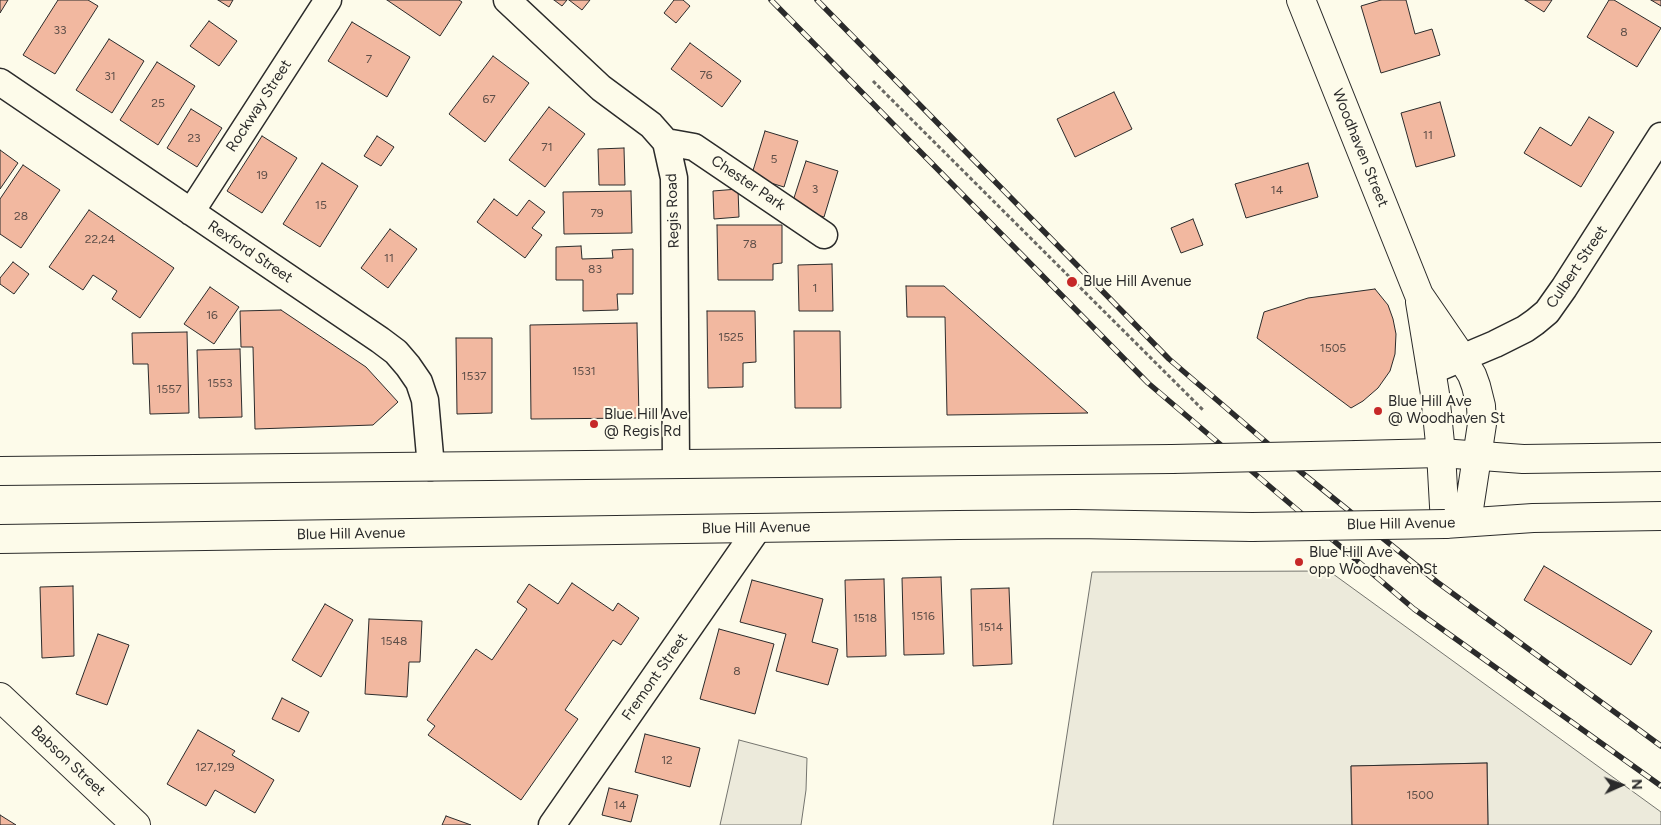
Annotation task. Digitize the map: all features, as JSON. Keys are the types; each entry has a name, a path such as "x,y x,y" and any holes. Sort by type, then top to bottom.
{"main road":[{"name":"Woodhaven Street","path":"1301,0 1419,295 1472,375 1481,406 1482,424 1478,456 1456,523"},
{"name":"Woodhaven Street","path":"1419,295 1435,394 1441,453 1456,523"},
{"path":"0,472 1172,459 1441,453 1523,458 1661,457"},
{"name":"Blue Hill Avenue","path":"0,538 1075,524 1252,527 1661,516"},
{"name":"Babson Street","path":"0,697 136,825"}],"street":[{"name":"Rockway Street","path":"191,212 328,0"},
{"path":"507,0 601,88 651,125 666,142"},
{"name":"Rexford Street","path":"0,82 396,352 419,382 425,400 431,467"},
{"name":"Culbert Street","path":"1431,371 1496,344 1525,329 1547,312 1661,136"},
{"name":"Chester Park","path":"666,142 694,147 824,235"},
{"name":"Regis Road","path":"666,142 674,178 676,464"},
{"name":"Fremont Street","path":"552,825 758,528"}],"path":[{"path":"873,80 1204,411"}],"shaded area":[{"path":"1329,571 1661,812 1661,825 1488,825 1487,763 1351,766 1352,825 1053,825 1092,572"},
{"path":"739,740 807,758 806,790 801,825 720,825"}],"building":[{"path":"0,0 8,0 0,13"},
{"path":"58,0 88,0 98,6 55,74 23,55"},
{"path":"218,0 233,0 229,7"},
{"path":"387,0 459,0 462,2 440,36"},
{"path":"554,0 567,0 562,6"},
{"path":"569,0 590,0 582,10"},
{"path":"674,0 683,0 690,6 676,23 664,13"},
{"path":"1381,0 1406,0 1415,34 1432,29 1440,55 1381,73 1361,6"},
{"path":"1525,0 1552,0 1544,12"},
{"path":"1609,0 1614,0 1661,28 1637,67 1587,37"},
{"path":"1651,0 1661,0 1661,6"},
{"path":"209,21 237,41 219,66 190,46"},
{"path":"352,22 410,57 387,97 328,61"},
{"path":"109,39 144,61 112,113 76,90"},
{"path":"690,43 741,81 722,107 671,69"},
{"path":"493,56 529,83 485,142 449,114"},
{"path":"157,62 195,86 158,145 120,120"},
{"path":"1114,92 1132,129 1075,157 1057,119"},
{"path":"1440,102 1455,156 1416,167 1401,113"},
{"path":"549,107 585,134 545,187 509,160"},
{"path":"191,109 222,128 197,167 167,148"},
{"path":"1589,117 1614,132 1581,187 1524,153 1540,127 1571,146"},
{"path":"765,131 798,141 784,187 751,177"},
{"path":"262,136 297,158 262,213 227,191"},
{"path":"377,136 394,147 381,166 364,156"},
{"path":"624,148 625,185 599,185 598,149"},
{"path":"0,150 18,163 0,189"},
{"path":"806,161 838,171 824,217 791,207"},
{"path":"322,163 358,186 320,247 283,224"},
{"path":"1308,163 1318,197 1246,218 1235,184"},
{"path":"23,165 60,190 21,248 0,234 0,199"},
{"path":"738,189 739,217 714,219 713,191"},
{"path":"631,191 632,233 564,234 563,192"},
{"path":"494,199 517,216 529,200 545,212 532,228 542,235 525,258 477,222"},
{"path":"89,210 174,268 140,318 112,299 117,291 93,275 83,290 49,267"},
{"path":"1193,219 1203,245 1181,253 1171,228"},
{"path":"717,225 782,225 782,263 773,264 773,280 718,280"},
{"path":"390,229 417,249 388,288 361,268"},
{"path":"581,246 582,259 613,258 612,250 633,249 633,294 617,294 618,310 583,311 583,280 556,280 556,247"},
{"path":"13,262 29,274 14,294 0,284 0,278"},
{"path":"832,264 833,311 799,311 798,265"},
{"path":"906,286 944,286 1088,413 947,415 945,317 907,317"},
{"path":"210,287 239,307 214,344 184,324"},
{"path":"1375,289 1388,305 1393,319 1396,334 1395,354 1390,371 1378,388 1363,401 1351,408 1257,338 1264,312 1308,298"},
{"path":"281,310 366,367 398,402 373,425 255,429 253,347 241,347 240,311"},
{"path":"707,311 755,311 756,362 743,363 743,387 708,388"},
{"path":"637,323 639,418 531,419 530,325"},
{"path":"794,331 840,331 841,408 795,408"},
{"path":"187,332 189,413 150,414 148,364 133,364 132,333"},
{"path":"456,338 492,338 492,413 457,414"},
{"path":"240,349 242,417 199,418 197,350"},
{"path":"1544,566 1652,631 1631,665 1524,600"},
{"path":"941,577 944,654 904,655 902,578"},
{"path":"884,579 886,656 847,657 845,580"},
{"path":"752,580 823,599 812,642 838,649 828,685 776,671 786,634 740,622"},
{"path":"572,583 613,611 618,603 639,618 621,645 613,640 565,710 578,719 521,800 428,735 435,726 427,720 476,649 492,660 527,609 517,602 529,584 558,604"},
{"path":"73,586 74,656 42,658 40,587"},
{"path":"1009,588 1012,664 973,666 971,589"},
{"path":"325,604 353,620 321,677 292,660"},
{"path":"369,619 422,621 420,662 409,662 407,697 365,694"},
{"path":"719,629 774,644 755,714 700,699"},
{"path":"98,634 129,645 107,705 76,694"},
{"path":"282,698 309,712 299,732 272,719"},
{"path":"198,730 235,751 232,755 274,780 255,813 215,790 206,806 167,784"},
{"path":"645,734 700,748 690,787 635,772"},
{"path":"1487,763 1488,825 1352,825 1351,766"},
{"path":"609,788 638,795 631,822 602,815"},
{"path":"0,815 16,825 0,825"},
{"path":"446,816 471,825 442,825"}],"railway":[{"path":"771,0 1148,383 1414,609 1661,786"},
{"path":"817,0 1169,359 1301,472 1437,582 1661,746"}],"place":[{"name":"Blue Hill Avenue","path":"1072,282"},
{"name":"Blue Hill Ave @ Woodhaven St","path":"1378,411"},
{"name":"Blue Hill Ave @ Regis Rd","path":"594,424"},
{"name":"Blue Hill Ave opp Woodhaven St","path":"1299,562"}]}
